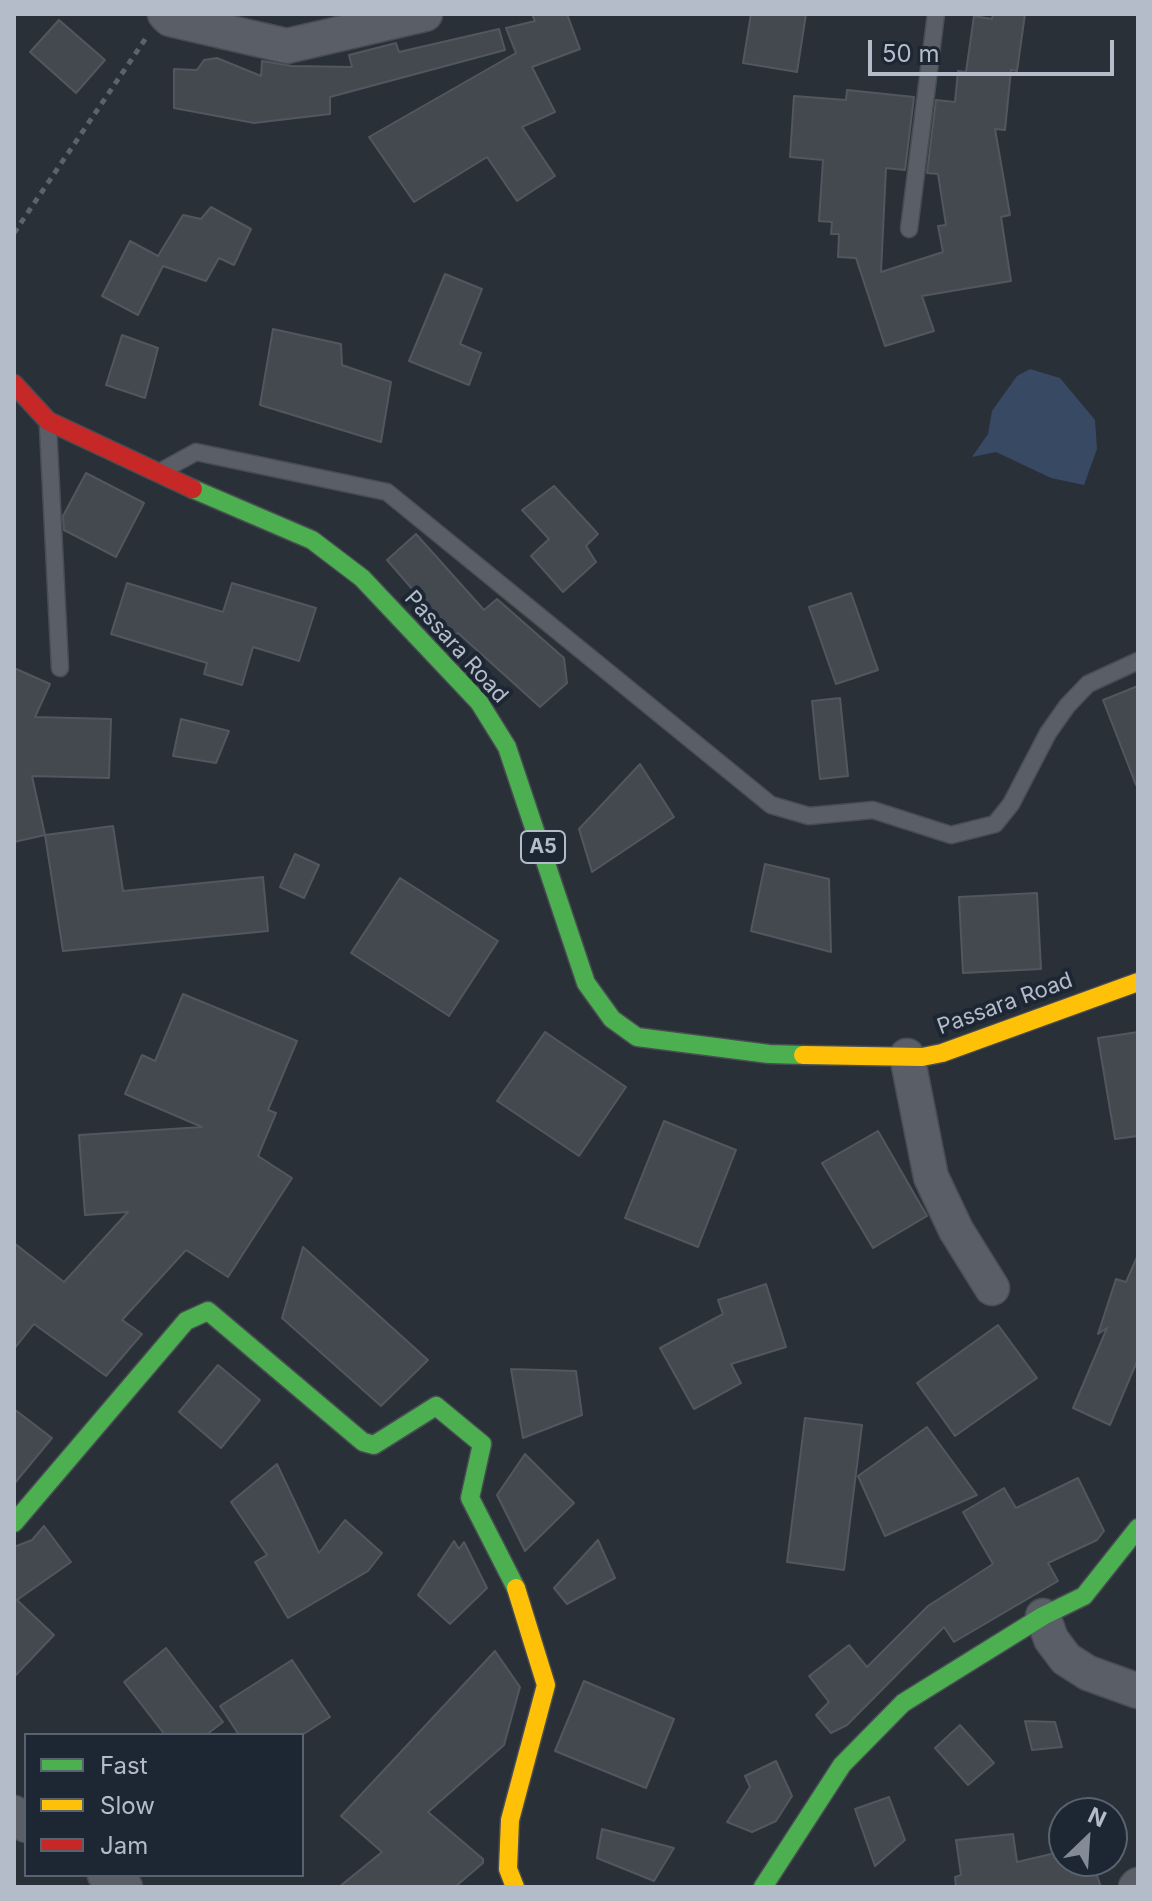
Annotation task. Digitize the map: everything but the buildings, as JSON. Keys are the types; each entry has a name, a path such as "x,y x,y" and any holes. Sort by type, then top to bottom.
{"main road":[{"name":"Passara Road","path":"14,384 48,421 157,474 312,540 362,578 479,702 507,747 586,983 612,1019 637,1037 754,1053 907,1056 942,1053 1138,982"},
{"path":"14,1523 186,1321 208,1311 363,1442 374,1445 436,1406 482,1444 470,1498 523,1602 546,1685 510,1820 508,1869 515,1887"},
{"path":"763,1887 842,1765 903,1703 1043,1616 1084,1596 1138,1528"}],"street":[{"path":"167,17 287,46 425,14"},
{"path":"907,1056 931,1177 956,1230 992,1288"},
{"path":"1043,1616 1051,1639 1066,1659 1088,1673 1138,1691"}],"lane":[{"path":"909,229 936,14"},
{"path":"48,421 47,468 60,668"},
{"path":"157,474 196,452 387,492 771,805 809,816 873,810 951,835 995,824 1011,804 1048,733 1067,706 1088,684 1138,661"}],"path":[{"path":"14,233 21,228 152,29 167,17"}],"water":[{"path":"1030,369 1060,378 1095,420 1097,449 1084,485 1051,478 996,452 972,457 988,434 992,411 1017,376"}],"traffic: fast":[{"path":"193,489 312,540 362,578 479,702 507,747 586,983 612,1019 637,1037 769,1054 803,1055"},
{"path":"14,1523 186,1321 208,1311 363,1442 374,1445 436,1406 482,1444 470,1498 516,1588"},
{"path":"763,1887 842,1765 903,1703 1043,1616 1084,1596 1138,1528"}],"traffic: slow":[{"path":"803,1055 922,1057 942,1053 1138,982"},
{"path":"515,1887 508,1869 510,1820 546,1685 516,1588"}],"traffic: jam":[{"path":"14,384 48,421 193,489"}]}
